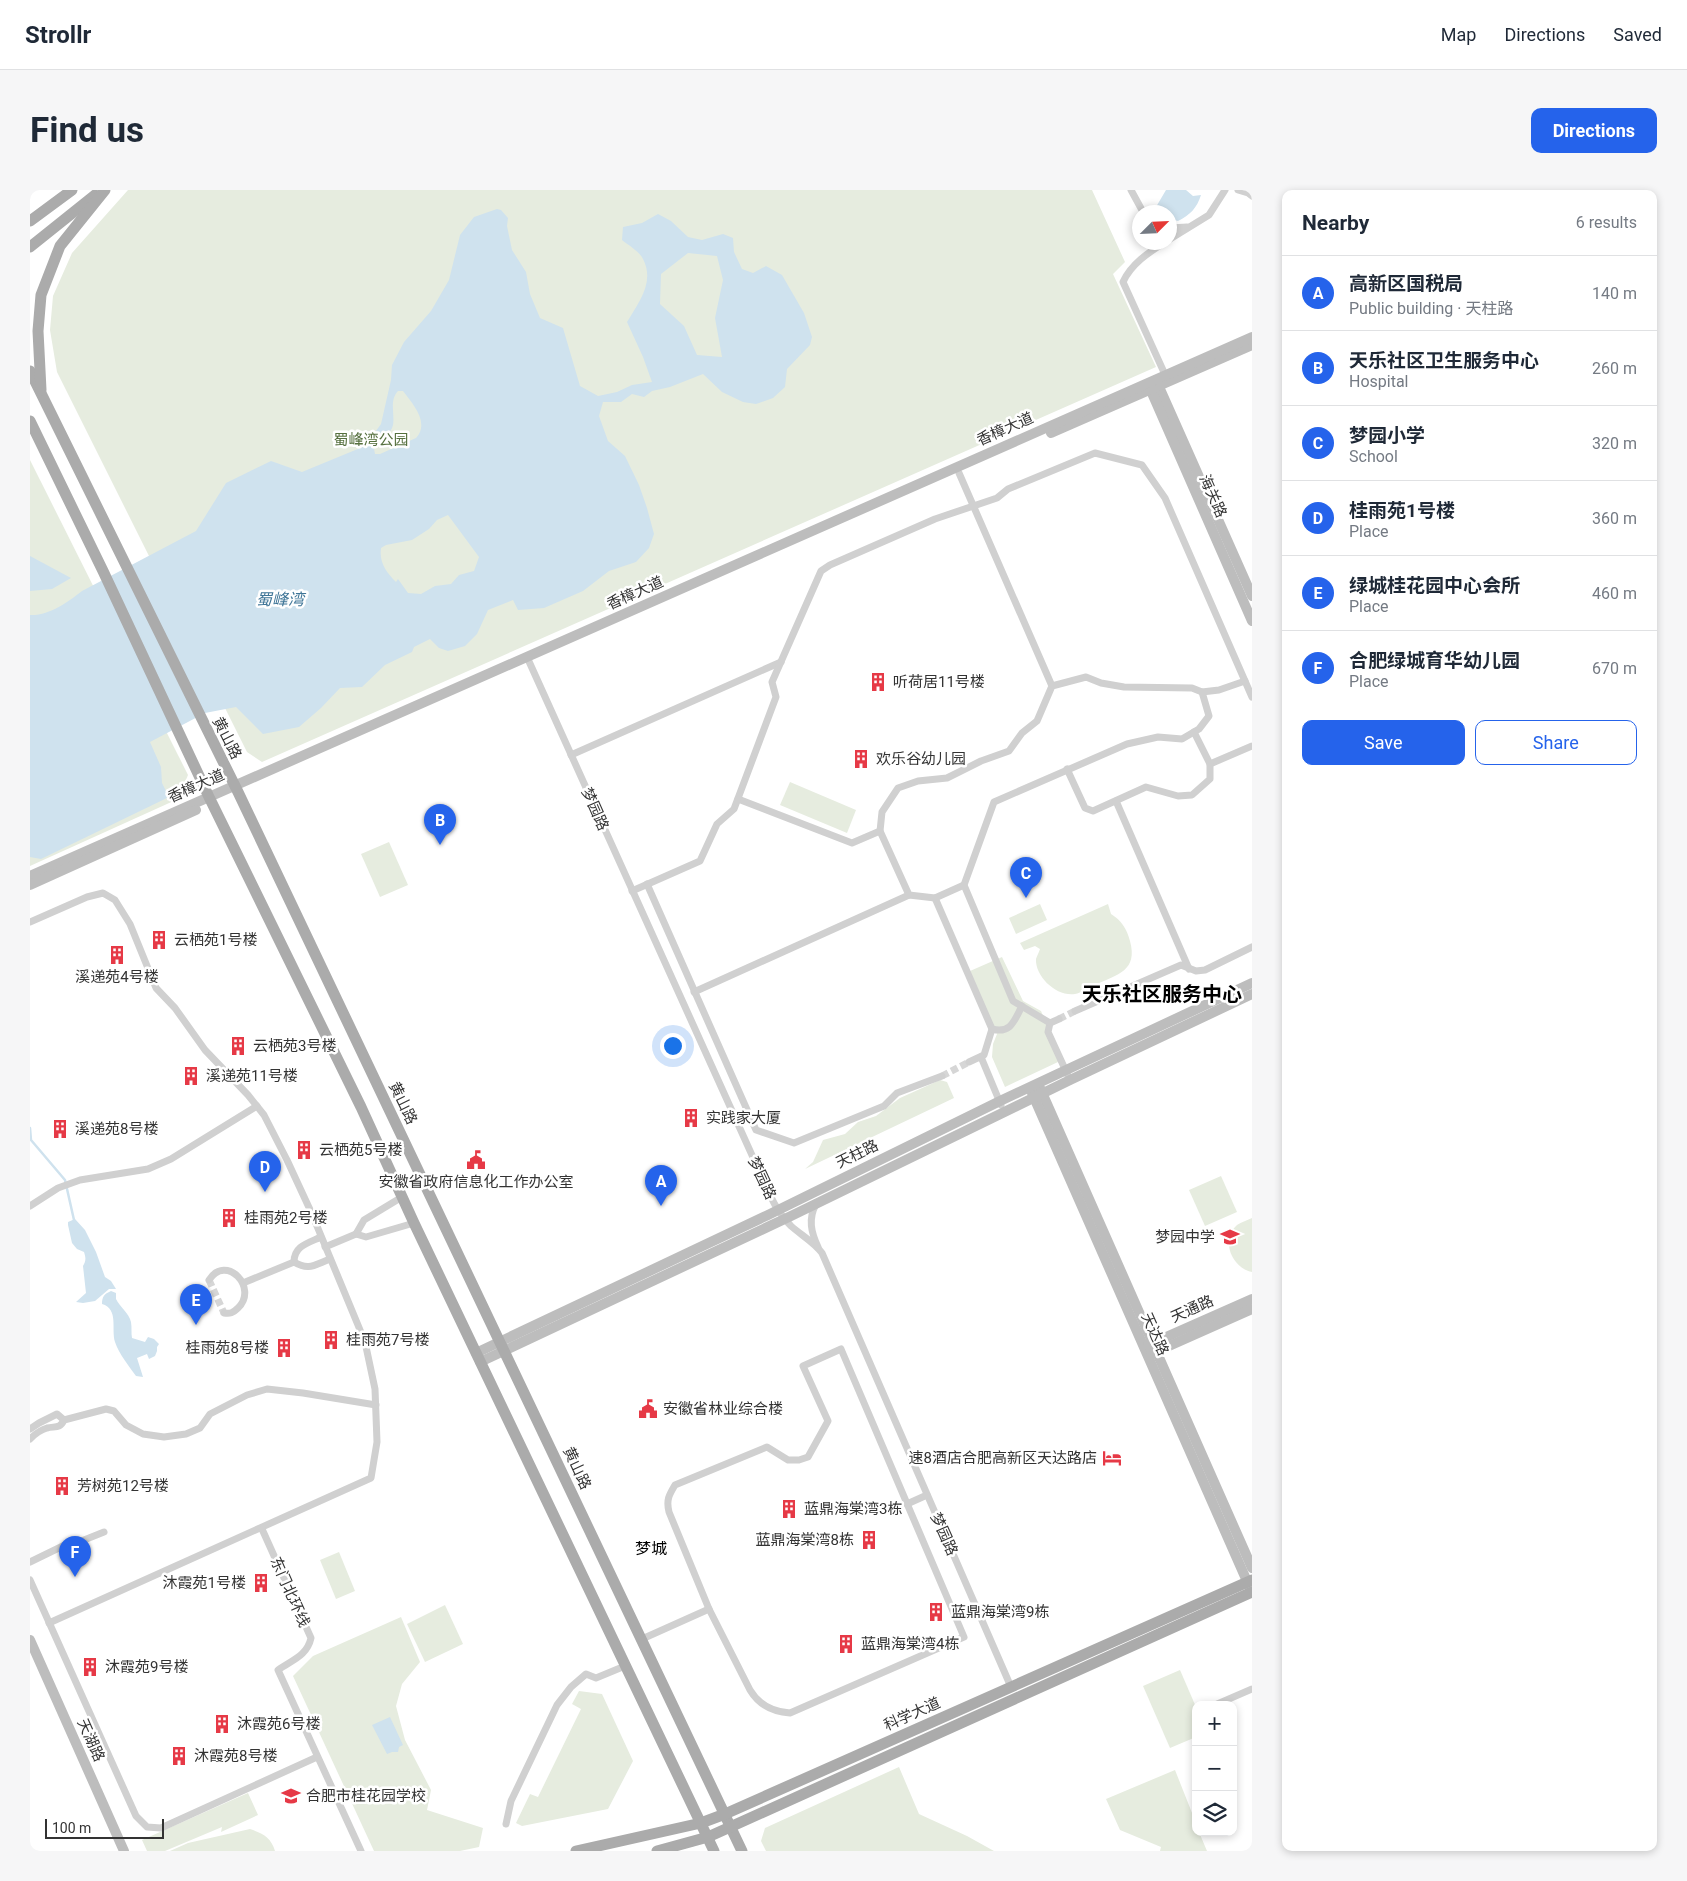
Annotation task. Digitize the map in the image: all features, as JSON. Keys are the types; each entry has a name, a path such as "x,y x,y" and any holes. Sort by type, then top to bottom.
{"main road":[{"path":"30,221 72,190"},
{"path":"30,247 101,190"},
{"path":"42,396 38,331 41,295 60,246 105,190"},
{"name":"黄山路","path":"30,371 236,789 742,1851"},
{"path":"30,422 361,1107 414,1223 714,1851"},
{"name":"科学大道","path":"576,1851 701,1823 725,1814 1011,1687 1251,1588"},
{"name":"科学大道","path":"657,1851 708,1837 731,1827 1251,1588"}],"street":[{"path":"1131,190 1140,205"},
{"path":"1177,234 1209,215 1225,190"},
{"path":"1238,190 1252,196"},
{"path":"1137,200 1141,205"},
{"path":"1177,227 1190,226"},
{"path":"1150,250 1128,272 1123,282 1157,382"},
{"name":"香樟大道","path":"528,659 959,473 1252,337"},
{"name":"香樟大道","path":"30,876 211,800 1157,382 1252,346"},
{"name":"海关路","path":"1157,382 1252,596"},
{"name":"海关路","path":"1157,382 1252,621"},
{"path":"632,891 700,861 717,824 734,809 776,697 772,682 821,571 830,565 935,519 997,498 1008,489 1095,453 1142,465 1165,498 1252,697"},
{"path":"909,895 880,831 882,812 898,788 918,781 946,778 981,761 1009,751 1022,733 1037,721 1052,686 959,473"},
{"name":"梦园路","path":"528,659 767,1189 784,1219 818,1247 825,1261 1011,1687"},
{"path":"571,755 781,662"},
{"path":"1052,686 1086,677 1100,683 1124,687 1192,688 1202,692 1219,690 1245,681"},
{"path":"1059,1019 1050,1022 1013,1001 964,885 994,802 1127,744 1158,737 1182,739 1199,729 1209,716 1202,692"},
{"path":"1067,770 1085,808 1093,811 1146,787 1178,796 1192,796 1210,779 1210,764 1194,732"},
{"path":"1210,764 1252,746"},
{"path":"738,799 852,843 880,831"},
{"name":"香樟大道","path":"30,885 211,800"},
{"path":"1116,801 1190,968"},
{"path":"647,884 756,1130 794,1143 884,1106 897,1092 942,1076"},
{"path":"694,992 909,895 935,898 964,885"},
{"path":"30,922 87,897 103,893 115,900 130,924 156,988 175,1008 205,1050 264,1115 288,1160 365,1342 375,1389 376,1405 377,1442 371,1478 262,1529 49,1623"},
{"path":"935,898 992,1029 984,1055 969,1062"},
{"path":"1075,1011 1181,965 1196,971 1205,970 1252,946"},
{"name":"天柱路","path":"478,1357 816,1204 1038,1096 1067,1076 1252,983"},
{"name":"天柱路","path":"503,1346 1034,1085 1067,1076 1252,994"},
{"path":"992,1029 1001,1031 1007,1029 1022,1006"},
{"path":"1050,1022 1048,1032 1067,1076"},
{"path":"981,1057 1004,1113"},
{"name":"天达路","path":"1034,1085 1150,1349 1251,1588"},
{"path":"30,1206 66,1185 80,1180 148,1169 171,1159 257,1106"},
{"path":"325,1247 356,1234 364,1220 402,1197"},
{"path":"816,1204 810,1220 812,1234 818,1247"},
{"path":"356,1234 366,1237 414,1223"},
{"path":"294,1262 296,1251 301,1246 321,1238"},
{"path":"294,1262 303,1267 313,1267 330,1259"},
{"path":"243,1283 294,1262"},
{"path":"209,1280 218,1272 228,1270 236,1274 243,1283 246,1294 242,1305 234,1312 224,1313"},
{"name":"天通路","path":"1150,1349 1252,1299"},
{"name":"天通路","path":"1150,1349 1252,1309"},
{"path":"841,1349 964,1637 790,1713 780,1713 755,1699 709,1609 669,1512 668,1496 675,1485 767,1447 788,1460 799,1460 808,1457 828,1421 803,1366 841,1349"},
{"name":"天达路","path":"1150,1349 1252,1568"},
{"path":"30,1439 36,1433 52,1427 56,1428 64,1420 106,1409 114,1411 126,1425 143,1434 164,1437 186,1434 200,1428 210,1414 247,1395 267,1389 376,1405"},
{"path":"30,1429 57,1414 64,1420"},
{"path":"49,1417 52,1427"},
{"path":"907,1504 927,1495"},
{"name":"东门北环线","path":"262,1529 310,1638 309,1648 278,1670 317,1757"},
{"path":"30,1562 69,1543 79,1542 104,1532"},
{"path":"30,1580 136,1816 148,1826 160,1828 317,1757 361,1851"},
{"path":"642,1640 709,1609"},
{"name":"天湖路","path":"30,1640 124,1851"},
{"path":"506,1824 511,1801 557,1705 570,1687 586,1674 596,1678 626,1666"},
{"path":"1224,1701 1252,1689"}],"green space":[{"name":"蜀峰湾公园","path":"128,190 1092,190 1125,262 1113,274 1156,367 262,762 247,752 57,372 50,330 53,296 72,253"},
{"path":"30,460 188,775 178,799 30,866"},
{"path":"790,782 856,810 847,833 780,805"},
{"path":"389,842 408,885 380,897 361,854"},
{"path":"1040,904 1047,920 1016,934 1009,918"},
{"path":"1108,904 1111,914 1121,922 1129,937 1132,951 1129,965 1118,974 1082,992 1068,994 1054,989 1043,979 1039,972 1036,959 1040,949 1035,946 1024,950 1020,943"},
{"path":"1002,957 1023,1001 1041,1011 1058,1051 1058,1062 1005,1087 992,1057 993,1044 997,1034 970,971"},
{"path":"940,1080 947,1082 954,1098 805,1169 813,1162 823,1140 845,1134 858,1122 876,1116 900,1098"},
{"path":"1221,1176 1237,1212 1205,1226 1189,1190"},
{"path":"1252,1218 1252,1272 1239,1265 1234,1259 1229,1245 1229,1238 1237,1225"},
{"path":"339,1552 355,1591 336,1599 320,1560"},
{"path":"445,1605 463,1644 425,1662 407,1624"},
{"path":"401,1617 420,1662 402,1684 396,1706 405,1740 431,1790 427,1810 483,1828 479,1847 460,1851 374,1851 293,1676 313,1656"},
{"path":"1180,1670 1193,1701 1192,1739 1170,1748 1143,1686"},
{"path":"579,1691 602,1694 633,1761 608,1809 522,1826 516,1823 530,1794 538,1797 581,1709 572,1704"},
{"path":"899,1767 919,1814 967,1836 994,1851 766,1851 761,1841 765,1828"},
{"path":"1175,1770 1192,1813 1192,1836 1201,1836 1207,1851 1160,1851 1161,1847 1120,1830 1106,1799"},
{"path":"248,1793 258,1815 221,1832 222,1827 165,1851 147,1851 142,1840"},
{"path":"250,1829 266,1836 275,1851 170,1851 188,1843"}],"water":[{"path":"1166,190 1186,190 1193,196 1201,195 1192,211 1178,221 1177,205 1157,205"},
{"name":"蜀峰湾","path":"497,209 501,210 508,218 507,226 512,250 526,272 530,294 540,318 563,328 580,386 598,396 617,392 632,385 652,382 627,322 644,292 647,276 646,267 639,254 622,240 623,227 642,223 658,214 671,221 688,237 702,240 723,234 733,238 734,252 742,269 753,273 766,266 782,275 804,313 812,337 810,345 787,369 785,387 773,398 756,404 743,402 722,392 703,374 670,387 652,391 644,397 632,394 621,402 603,402 599,416 608,441 625,456 639,485 654,534 649,548 636,562 609,571 583,591 544,608 518,610 513,600 488,610 477,634 465,646 448,651 439,648 430,639 414,647 412,652 385,665 362,687 340,688 299,727 263,734 236,707 205,713 150,742 161,767 162,783 169,797 41,859 30,857 30,615 37,615 58,608 82,591 196,531 226,483 271,461 302,472 365,446 381,424 391,380 392,365 404,342 431,311 449,280 460,235 474,217","holes":["688,253 717,256 723,280 715,318 722,357 697,355 684,326 660,304 661,274","398,391 403,391 415,408 421,420 420,432 416,438 380,454 375,454 376,443 392,428 395,395","448,515 479,557 474,571 459,575 451,584 435,586 421,594 408,593 398,579 396,582 386,571 381,558 381,548 386,545 412,540 429,529 437,520"]},
{"path":"30,556 71,578 52,589 30,591"},
{"path":"75,1219 85,1230 96,1252 105,1277 111,1281 116,1289 109,1289 95,1301 76,1302 86,1293 83,1266 85,1254 72,1243 68,1225 68,1222"},
{"path":"111,1291 116,1293 116,1299 130,1319 132,1338 145,1342 148,1337 154,1339 159,1344 155,1356 149,1359 147,1354 137,1358 143,1377 136,1376 115,1342 113,1315 111,1310 102,1304 104,1296"},
{"path":"390,1717 403,1745 399,1747 398,1752 387,1754 372,1725"}],"waterway":[{"path":"30,1128 31,1140 65,1180 74,1220"}],"tunnel":[{"path":"1059,1019 1075,1011"},
{"path":"942,1076 969,1062"},
{"path":"209,1280 224,1313"}],"place":[{"name":"听荷居11号楼","path":"878,682"},
{"name":"欢乐谷幼儿园","path":"861,759"},
{"name":"天乐社区卫生服务中心","path":"440,845"},
{"name":"梦园小学","path":"1026,898"},
{"name":"云栖苑1号楼","path":"159,940"},
{"name":"溪递苑4号楼","path":"117,955"},
{"name":"云栖苑3号楼","path":"238,1046"},
{"name":"溪递苑11号楼","path":"191,1076"},
{"name":"实践家大厦","path":"691,1118"},
{"name":"溪递苑8号楼","path":"60,1129"},
{"name":"云栖苑5号楼","path":"304,1150"},
{"name":"安徽省政府信息化工作办公室","path":"476,1160"},
{"name":"桂雨苑1号楼","path":"265,1192"},
{"name":"高新区国税局","path":"661,1206"},
{"name":"桂雨苑2号楼","path":"229,1218"},
{"name":"梦园中学","path":"1230,1237"},
{"name":"绿城桂花园中心会所","path":"196,1325"},
{"name":"桂雨苑7号楼","path":"331,1340"},
{"name":"桂雨苑8号楼","path":"284,1348"},
{"name":"安徽省林业综合楼","path":"648,1409"},
{"name":"速8酒店合肥高新区天达路店","path":"1112,1458"},
{"name":"芳树苑12号楼","path":"62,1486"},
{"name":"蓝鼎海棠湾3栋","path":"789,1509"},
{"name":"蓝鼎海棠湾8栋","path":"869,1540"},
{"name":"合肥绿城育华幼儿园","path":"75,1577"},
{"name":"沐霞苑1号楼","path":"261,1583"},
{"name":"蓝鼎海棠湾9栋","path":"936,1612"},
{"name":"蓝鼎海棠湾4栋","path":"846,1644"},
{"name":"沐霞苑9号楼","path":"90,1667"},
{"name":"沐霞苑6号楼","path":"222,1724"},
{"name":"沐霞苑8号楼","path":"179,1756"},
{"name":"合肥市桂花园学校","path":"291,1796"}],"district":[{"name":"天乐社区服务中心","path":"1162,994"},
{"name":"梦城","path":"651,1548"}]}
